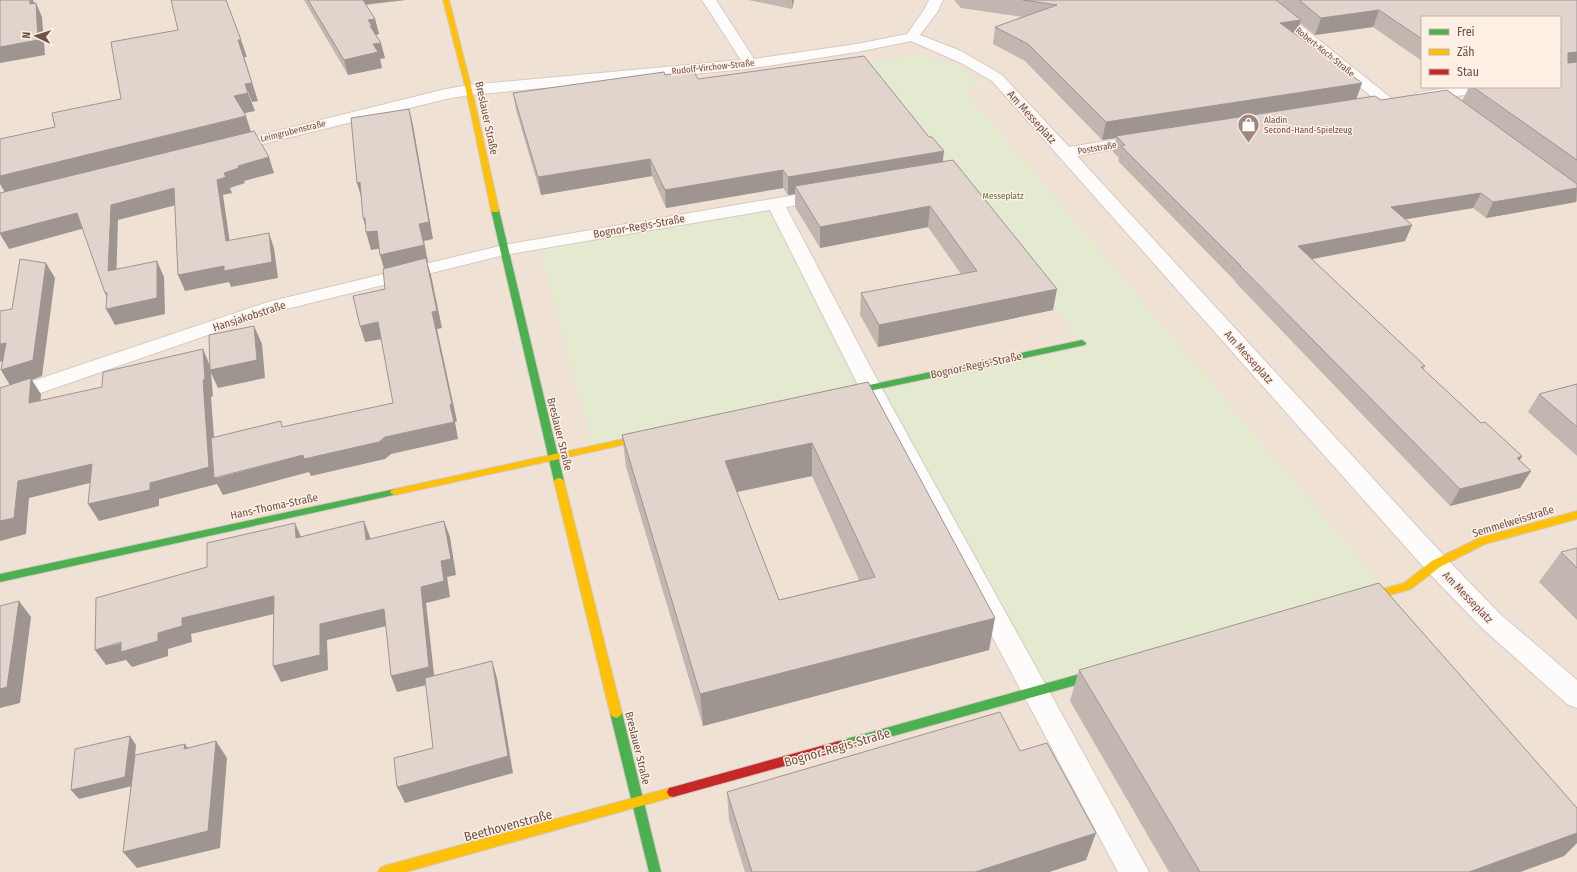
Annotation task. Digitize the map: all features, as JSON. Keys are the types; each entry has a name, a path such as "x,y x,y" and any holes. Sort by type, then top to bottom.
{"street":[{"name":"Breslauer Straße","path":"446,0 469,90 504,250 553,457 655,872"},
{"path":"709,0 750,64"},
{"path":"912,37 931,11 936,0"},
{"name":"Robert-Koch-Straße","path":"1265,0 1279,15 1398,100"},
{"name":"Rudolf-Virchow-Straße","path":"469,90 750,64 876,45 912,37"},
{"name":"Am Messeplatz","path":"912,37 946,49 977,64 997,78 1436,564 1491,621 1577,696"},
{"path":"1363,105 1478,88"},
{"name":"Leimgrubenstraße","path":"217,150 438,95 469,90"},
{"path":"1438,94 1457,108"},
{"name":"Poststraße","path":"1064,153 1156,138"},
{"name":"Bognor-Regis-Straße","path":"504,250 844,192"},
{"path":"775,203 870,387 1134,872"},
{"name":"Hansjakobstraße","path":"0,400 268,308 504,250"},
{"name":"Bognor-Regis-Straße","path":"832,396 1082,343"},
{"path":"553,457 663,433"},
{"name":"Hans-Thoma-Straße","path":"0,578 553,457"},
{"name":"Semmelweisstraße","path":"1347,603 1407,586 1436,564 1482,541 1577,515"},
{"name":"Bognor-Regis-Straße","path":"639,802 1113,669"},
{"name":"Beethovenstraße","path":"384,872 639,802"}],"shaded area":[{"path":"0,0 1577,0 1577,872 0,872"}],"green space":[{"name":"Messeplatz","path":"924,55 958,66 983,84 963,88 1387,592 1036,691 870,387 1082,342 864,62"},
{"path":"775,203 870,387 594,448 538,243"}],"building":[{"path":"0,0 30,0 30,4 36,3 38,40 0,47"},
{"path":"171,0 226,0 241,40 238,40 252,83 245,84 248,93 234,96 246,116 0,176 0,139 55,127 52,113 121,99 111,42 178,30"},
{"path":"308,0 363,0 375,19 368,20 372,26 370,26 381,43 373,44 378,52 344,60"},
{"path":"1023,0 1276,0 1301,20 1280,23 1362,83 1106,122 1028,44 995,27 1057,5"},
{"path":"1299,0 1577,0 1577,52 1568,53 1568,63 1577,62 1577,160 1474,88 1561,88 1561,16 1421,16 1421,38 1379,10 1321,18"},
{"path":"864,56 929,137 932,137 944,151 788,177 783,170 665,190 650,159 538,177 513,93 664,72 665,75 693,70 698,79"},
{"path":"1447,90 1577,184 1577,188 1493,202 1481,193 1391,207 1412,225 1298,246 1425,366 1421,367 1481,423 1485,422 1522,456 1517,458 1531,471 1460,489 1121,146 1125,145 1116,136 1375,96 1381,100"},
{"path":"409,109 429,222 419,224 424,245 380,255 377,231 366,232 365,218 363,218 360,182 357,183 351,118"},
{"path":"254,131 269,157 238,166 239,168 224,173 226,177 217,180 226,241 269,233 272,262 224,271 224,266 178,275 174,188 111,205 108,271 157,261 157,298 106,309 107,293 105,293 77,213 0,233 0,193"},
{"path":"953,160 1057,289 879,325 861,293 977,271 930,206 820,227 795,186"},
{"path":"426,258 437,311 432,312 452,404 450,405 454,422 385,437 379,442 304,459 303,455 214,478 211,438 281,421 282,427 393,403 378,322 360,326 353,296 385,289 383,269"},
{"path":"20,259 46,263 33,360 1,370 6,343 0,344 0,311 12,309"},
{"path":"254,326 257,360 210,370 209,335"},
{"path":"203,349 205,380 203,380 209,467 150,483 150,490 88,504 92,464 18,481 14,518 0,521 0,388 31,378 29,403 102,387 103,372"},
{"path":"868,382 995,618 700,694 622,435","holes":["812,443 875,577 779,600 725,461"]},
{"path":"1577,384 1577,427 1539,394"},
{"path":"364,521 366,540 444,521 451,559 441,561 444,581 421,587 429,667 391,676 384,609 320,624 320,655 273,666 274,596 182,618 182,626 158,633 158,641 121,652 121,642 95,650 96,598 207,567 207,543 295,523 296,538"},
{"path":"1577,548 1577,568 1561,552"},
{"path":"1379,583 1577,808 1577,833 1469,872 1200,872 1079,670"},
{"path":"19,601 7,687 0,689 0,606"},
{"path":"492,661 508,756 397,787 394,758 433,748 425,678"},
{"path":"1000,712 1020,751 1047,743 1096,833 975,872 752,872 727,792"},
{"path":"130,736 125,777 71,790 75,749"},
{"path":"216,741 208,831 123,852 135,755 185,744 184,749"}],"traffic: fast":[{"path":"495,210 559,481"},
{"path":"841,394 1082,343"},
{"path":"0,578 395,492"},
{"path":"839,746 1105,672"},
{"path":"616,713 655,872"}],"traffic: slow":[{"path":"446,0 469,90 495,210"},
{"path":"395,492 651,436"},
{"path":"559,481 616,713"},
{"path":"1358,600 1407,586 1436,564 1482,541 1577,515"},
{"path":"384,872 673,792"}],"traffic: jam":[{"path":"673,792 839,746"}],"place":[{"name":"Aladin Second-Hand-Spielzeug","path":"1248,144"}]}
